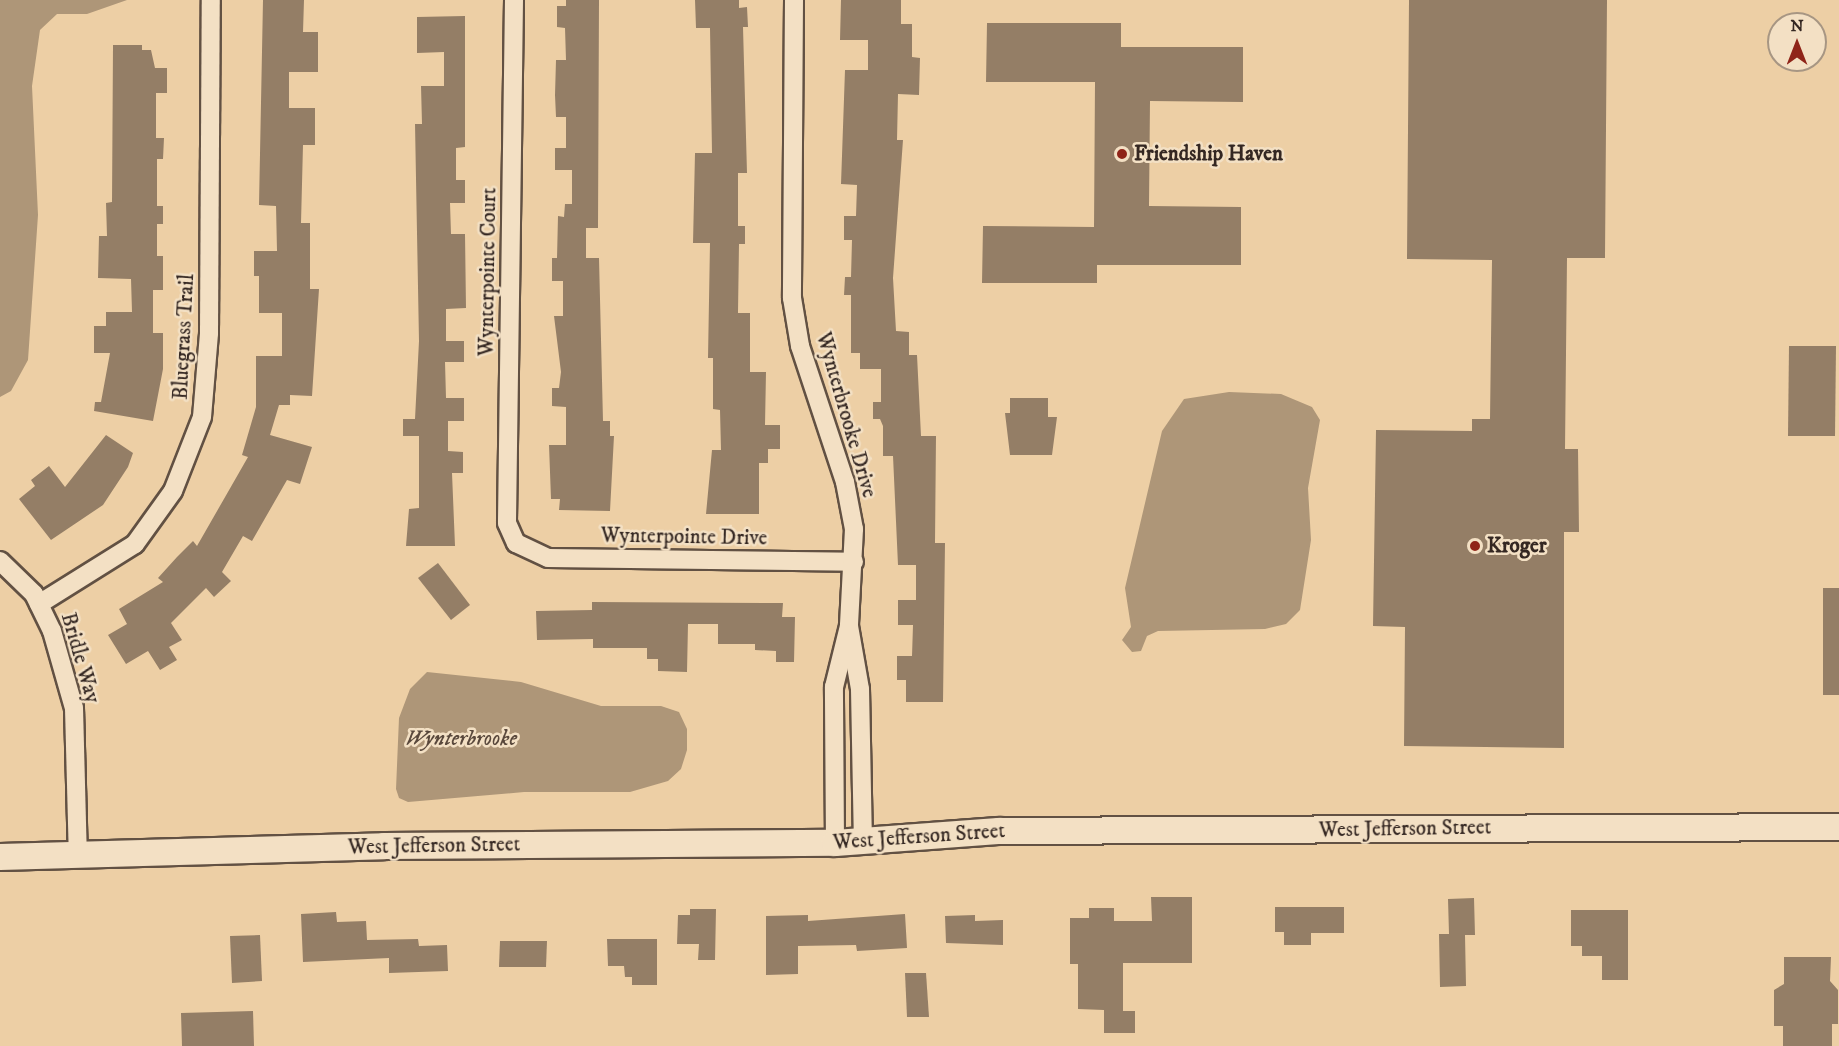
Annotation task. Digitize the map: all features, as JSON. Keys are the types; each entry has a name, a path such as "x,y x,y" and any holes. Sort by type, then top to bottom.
{"street":[{"name":"Bluegrass Trail","path":"39,604 135,544 173,491 202,417 209,333 211,0"},
{"name":"Wynterpointe Court","path":"514,0 507,523 516,543"},
{"name":"Wynterbrooke Drive","path":"794,0 792,298 800,346 845,482 854,562 849,626 860,689 863,842"},
{"name":"Wynterpointe Drive","path":"516,543 548,558 854,562"},
{"name":"Bridle Way","path":"0,561 39,604 74,708 78,856"},
{"path":"835,843 834,687 849,626"},
{"name":"West Jefferson Street","path":"0,857 384,846 835,843 999,831 1839,827"}],"water":[{"path":"0,0 127,0 87,14 57,14 40,30 32,86 38,215 28,360 11,391 0,397"},
{"path":"1229,392 1281,394 1312,407 1320,420 1308,488 1311,540 1300,610 1286,624 1265,629 1158,631 1147,636 1141,651 1132,652 1122,640 1131,627 1125,588 1162,431 1184,399"},
{"name":"Wynterbrooke","path":"427,672 521,682 601,706 661,706 679,712 687,729 687,750 681,769 668,781 630,792 524,792 408,802 399,798 396,789 399,718 410,689"}],"building":[{"path":"263,0 304,0 303,32 318,32 318,72 289,72 289,108 315,108 315,145 303,145 301,223 310,223 310,289 319,289 312,396 290,395 290,405 279,405 270,435 312,447 300,484 287,480 252,541 243,536 222,572 231,581 214,597 206,588 171,623 182,640 169,647 177,660 160,670 148,651 126,664 108,635 127,624 119,609 163,582 158,578 177,557 193,541 197,546 248,457 242,455 256,407 256,356 282,356 282,313 259,313 259,276 254,276 254,251 277,251 276,206 259,205"},
{"path":"566,0 599,0 598,228 586,228 586,258 599,258 603,421 610,421 610,436 614,436 610,511 559,510 560,499 551,499 549,445 566,445 566,407 552,406 552,388 559,388 561,372 554,316 563,316 563,281 552,281 552,258 557,258 558,216 564,217 565,204 572,204 572,170 555,170 555,148 566,148 566,117 556,117 555,95 556,60 566,60 565,28 557,27 557,6 566,6"},
{"path":"695,0 739,0 739,8 747,7 748,27 743,27 747,173 738,173 738,226 745,226 745,244 739,244 738,313 750,313 750,372 766,372 765,425 780,425 780,449 768,449 768,463 759,463 759,514 706,514 712,450 721,450 720,410 713,409 713,358 708,358 710,243 693,243 695,153 712,153 710,28 696,28"},
{"path":"841,0 901,0 901,24 912,24 912,57 920,58 919,95 898,94 897,140 903,140 893,278 896,331 909,332 909,355 917,355 921,436 936,436 935,543 945,543 943,702 906,702 906,680 897,680 897,656 912,656 913,625 898,625 898,600 916,600 916,565 898,565 893,456 883,456 883,426 880,419 873,419 873,402 881,402 881,369 860,369 860,353 851,353 851,295 844,295 845,277 851,277 852,240 844,240 844,216 856,216 857,185 841,184 845,70 868,70 868,40 840,40"},
{"path":"1409,0 1607,0 1605,258 1567,258 1565,449 1578,449 1579,532 1564,532 1564,748 1404,746 1405,627 1373,626 1376,430 1472,431 1472,419 1490,419 1492,260 1407,259"},
{"path":"465,16 465,147 456,148 456,180 465,180 465,203 450,203 451,234 465,234 466,308 446,309 446,341 464,341 464,362 445,362 446,398 464,398 464,421 448,421 448,451 463,452 463,473 452,473 455,546 406,546 409,509 419,508 419,436 403,436 403,419 415,419 419,341 415,124 422,124 421,86 444,86 444,52 417,53 417,17"},
{"name":"Friendship Haven","path":"987,23 1121,23 1121,47 1243,47 1243,102 1150,101 1149,206 1241,207 1241,265 1097,265 1097,283 982,283 983,226 1094,227 1095,82 986,82"},
{"path":"113,45 142,45 142,50 151,50 155,68 167,68 167,93 156,93 156,138 164,138 163,159 157,159 157,206 163,206 163,224 157,224 157,256 163,256 163,290 153,290 153,333 163,333 163,369 153,421 94,411 95,402 101,402 110,353 94,353 94,326 106,326 106,312 132,312 131,279 98,278 99,236 107,236 106,203 112,202"},
{"path":"1789,346 1836,346 1835,436 1788,436"},
{"path":"1010,398 1048,398 1048,417 1057,417 1052,455 1010,455 1005,413 1010,413"},
{"path":"106,435 133,453 128,467 103,505 51,540 19,499 35,486 31,480 49,466 65,487"},
{"path":"438,563 470,605 451,620 418,578"},
{"path":"1823,588 1839,588 1839,695 1823,695"},
{"path":"592,602 783,603 782,617 795,617 794,662 776,662 776,651 755,650 755,644 718,644 718,624 688,624 687,672 658,671 658,659 647,659 647,648 593,648 593,639 537,640 536,611 592,610"},
{"path":"1151,897 1192,897 1192,963 1123,963 1123,1011 1135,1011 1135,1033 1104,1033 1104,1010 1078,1009 1078,964 1070,964 1070,918 1089,918 1089,908 1114,908 1114,921 1152,921"},
{"path":"1474,898 1475,935 1465,935 1466,986 1440,987 1439,934 1449,934 1448,899"},
{"path":"1275,907 1344,907 1344,933 1311,933 1311,945 1284,945 1284,932 1275,932"},
{"path":"690,909 716,909 715,960 698,960 699,944 677,944 678,915 690,915"},
{"path":"1571,910 1628,910 1628,980 1602,980 1602,956 1582,956 1582,946 1571,946"},
{"path":"336,912 337,922 366,921 367,940 418,939 419,946 447,945 448,971 389,973 389,958 303,962 301,914"},
{"path":"905,914 907,948 857,951 856,945 798,946 798,974 766,975 766,916 808,915 808,921"},
{"path":"975,915 975,921 1003,920 1003,945 946,943 945,916"},
{"path":"260,935 262,981 232,983 230,936"},
{"path":"607,939 657,939 657,985 632,985 632,977 625,977 624,966 608,966"},
{"path":"500,941 547,941 546,967 499,967"},
{"path":"1784,957 1831,957 1830,981 1838,990 1838,1024 1832,1024 1832,1046 1783,1046 1783,1026 1774,1026 1774,990 1784,984"},
{"path":"905,973 926,973 929,1017 907,1017"},
{"path":"253,1011 254,1046 182,1046 181,1013"}],"place":[{"name":"Friendship Haven","path":"1122,154"},
{"name":"Kroger","path":"1475,546"}]}
